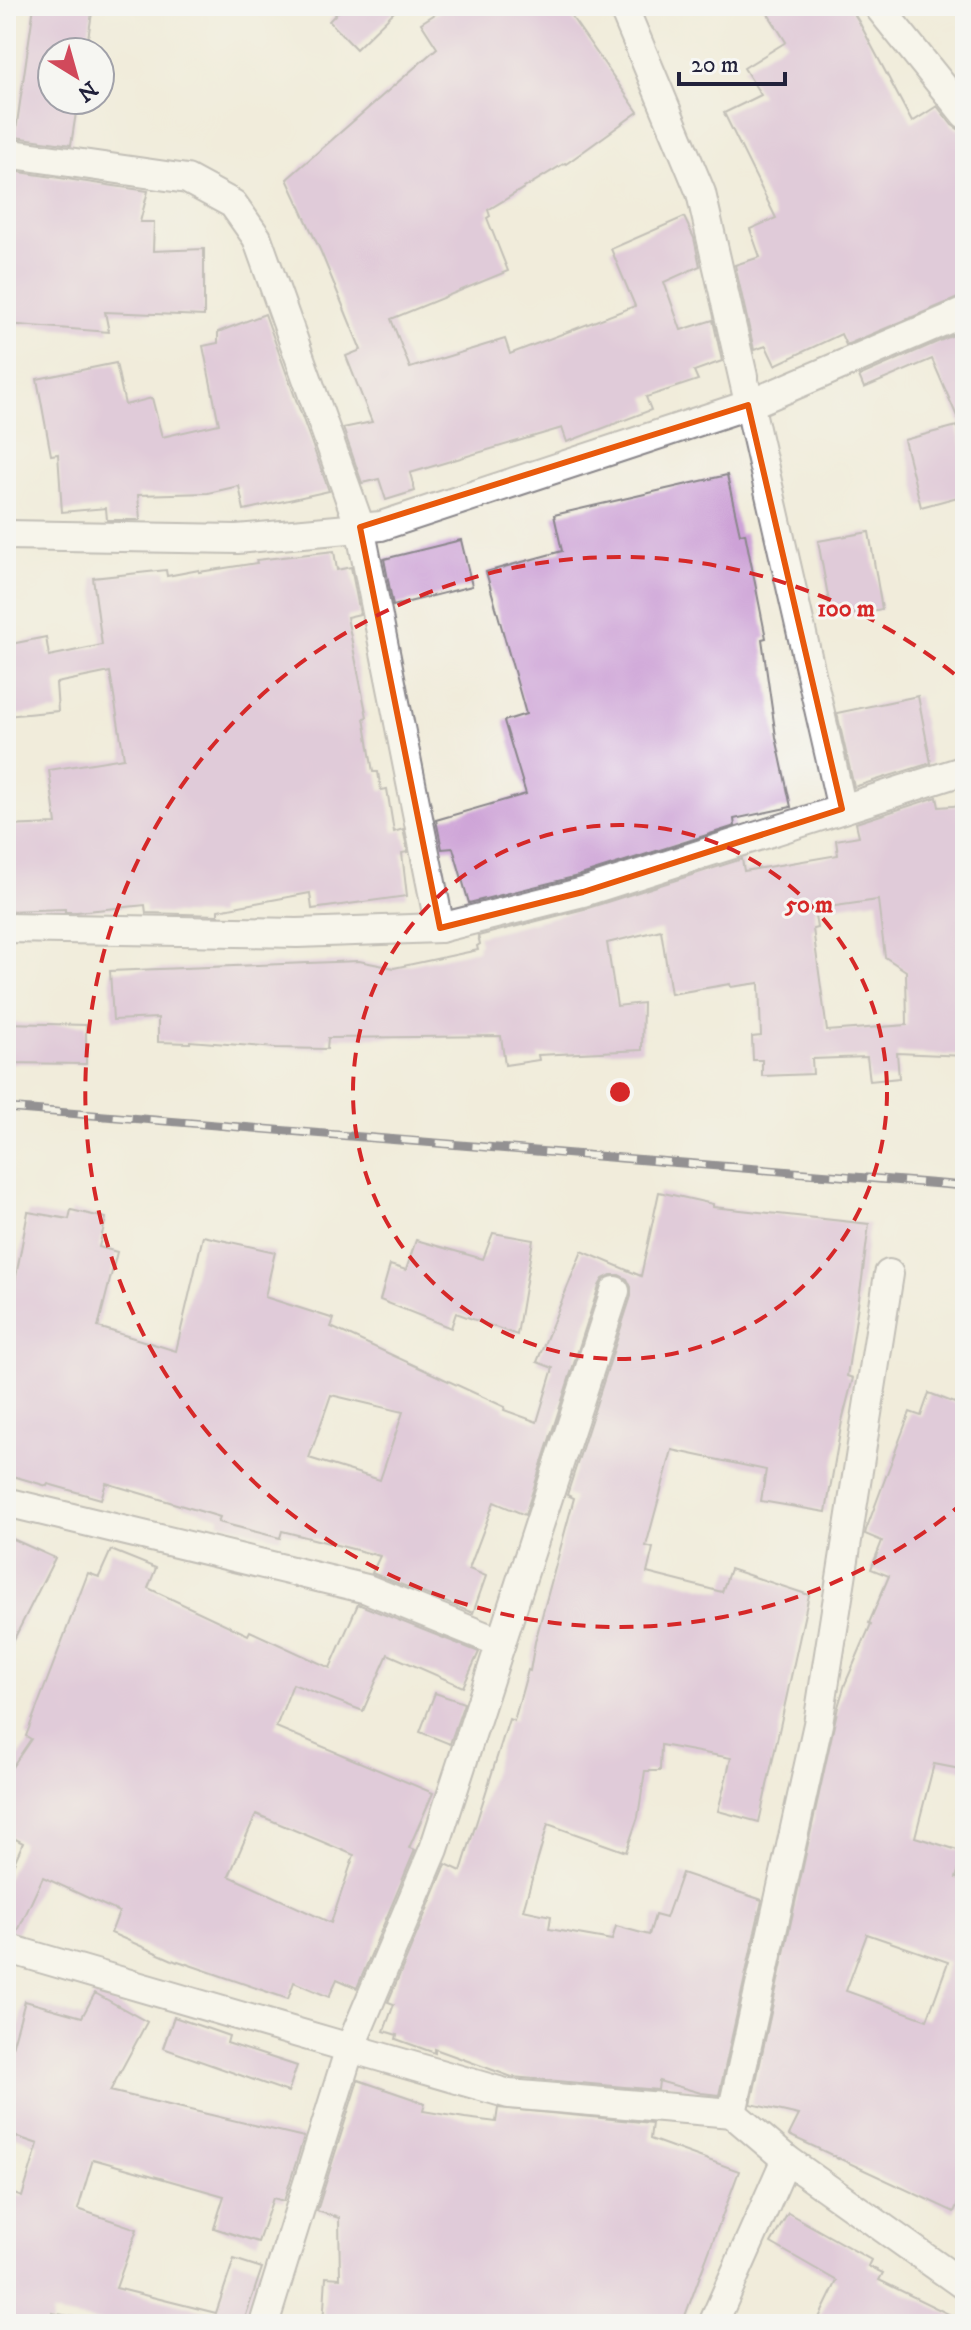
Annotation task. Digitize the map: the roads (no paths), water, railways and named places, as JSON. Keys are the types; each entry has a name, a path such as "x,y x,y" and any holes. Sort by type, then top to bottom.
{"street":[{"path":"878,6 965,114"},
{"path":"624,9 701,193 842,809"},
{"path":"6,153 187,179 233,204 257,238 360,527 440,928"},
{"path":"6,535 237,539 381,526 748,405 965,312"},
{"path":"6,928 297,933 440,928 583,892 965,770"},
{"path":"732,2113 818,1724 889,1274"},
{"path":"264,2324 350,2048 434,1849 615,1291"},
{"path":"6,1502 367,1589 501,1643"},
{"path":"6,1950 509,2094 732,2113 786,2159 965,2286"},
{"path":"713,2324 786,2159"}],"railway":[{"path":"6,1108 965,1186"}]}
